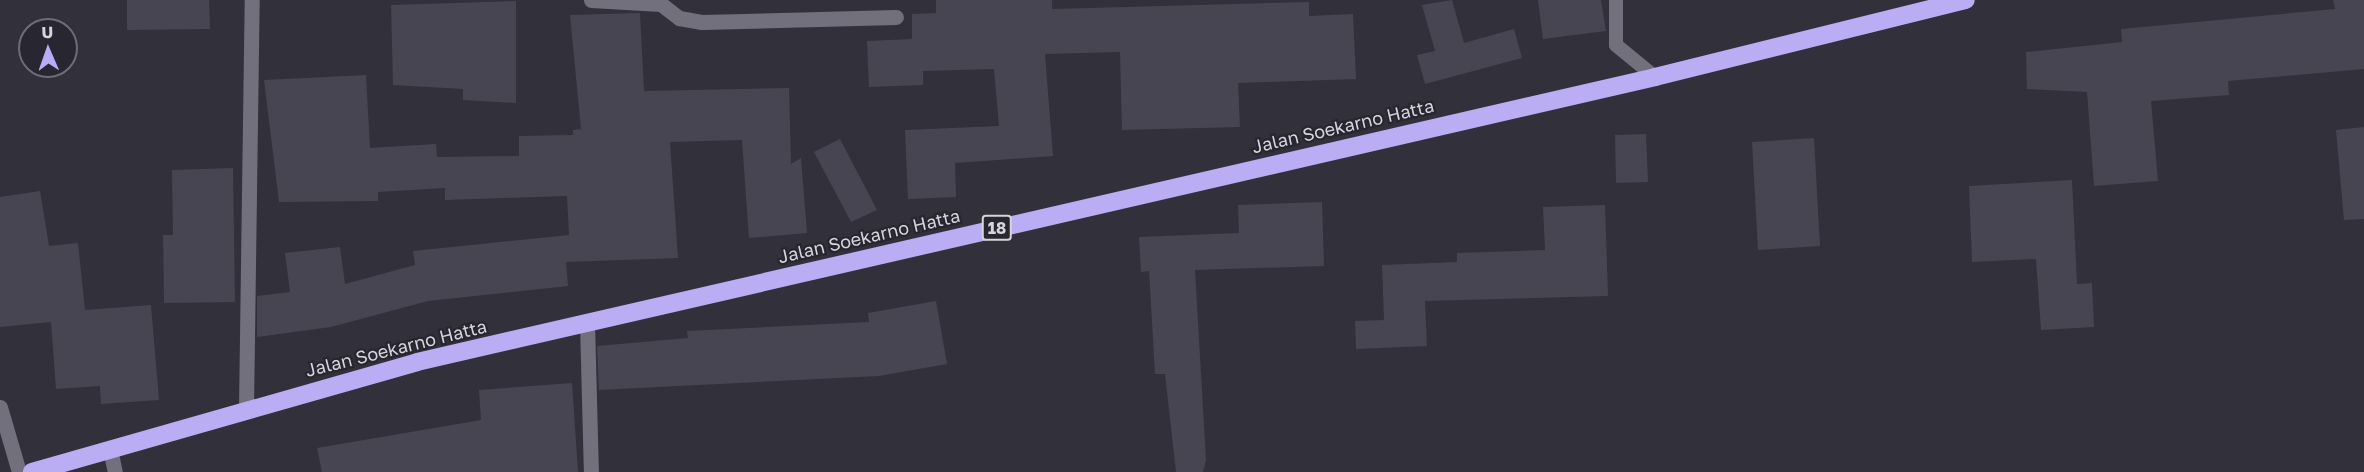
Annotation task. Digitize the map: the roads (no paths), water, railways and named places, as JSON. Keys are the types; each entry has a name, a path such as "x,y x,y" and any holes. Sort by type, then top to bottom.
{"highway":[{"name":"Jalan Soekarno Hatta","path":"32,472 246,408 587,323 1654,77 1957,1"}],"street":[{"path":"246,408 252,0"},
{"path":"591,0 661,4 679,18 702,22 896,17"},
{"path":"587,323 591,472"},
{"path":"0,407 19,472"},
{"path":"110,449 114,472"}],"lane":[{"path":"1616,0 1616,45 1654,77"}]}
